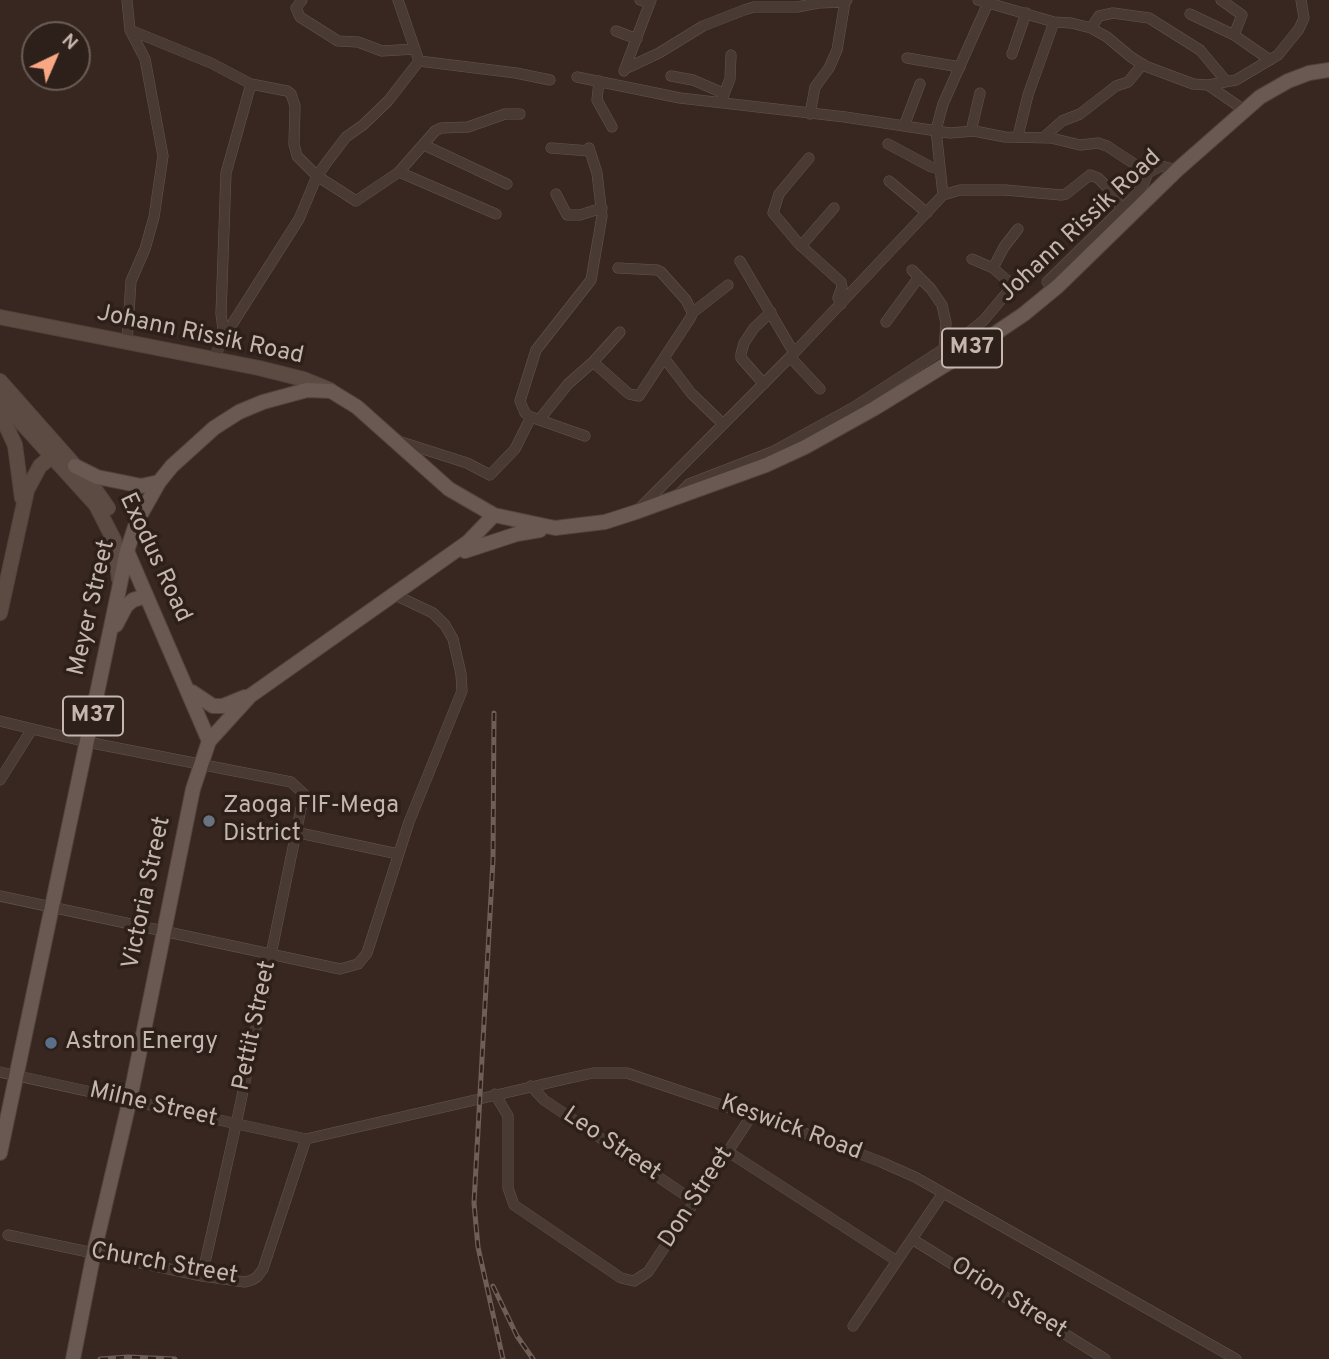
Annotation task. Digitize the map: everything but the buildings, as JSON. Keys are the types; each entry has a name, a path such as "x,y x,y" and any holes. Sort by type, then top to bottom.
{"main road":[{"name":"Johann Rissik Road","path":"331,391 357,407 449,489 494,515 516,522 555,528 605,522 766,465 806,447 944,365 1024,314 1058,286 1177,170 1259,97 1288,81 1309,73 1329,70"},
{"name":"Meyer Street","path":"0,1153 107,642 127,551 137,521 159,482 192,446 239,412 263,402 307,390 331,391"},
{"path":"75,466 97,477 127,484 141,486 159,482"},
{"name":"Victoria Street","path":"447,556 473,524 480,508"},
{"name":"Victoria Street","path":"73,1359 94,1252 130,1100 193,789 209,741 250,696 474,537 494,515"},
{"path":"447,556 517,534 555,528"},
{"name":"Exodus Road","path":"127,551 209,741"},
{"path":"107,642 126,607 133,600 146,596"},
{"path":"188,689 200,700 213,706 223,706 250,696"}],"street":[{"path":"127,0 130,30 145,59 163,156 154,216 145,249 131,281 127,344"},
{"path":"302,0 296,8 300,17 338,41 358,42 382,51 415,49"},
{"path":"398,0 419,61"},
{"path":"1221,0 1242,15 1234,35"},
{"path":"943,195 936,130 943,104 960,67 984,1 1054,22 1091,28 1143,64 1193,84 1208,85 1236,80 1270,60 1292,41 1304,18 1301,0"},
{"path":"618,84 637,38 647,1"},
{"path":"625,69 659,53 703,26 744,10 754,7 797,7 846,1 837,50 829,68 815,87 810,114"},
{"path":"1012,54 1026,13"},
{"path":"1091,28 1100,16 1113,13 1149,18 1200,50 1226,81"},
{"path":"1190,15 1234,35 1270,60"},
{"path":"1018,136 1028,95 1054,22"},
{"path":"130,30 211,63 251,83 291,94 295,106 295,149 303,163 317,176 356,201 399,172 440,128 468,127 505,114 520,114"},
{"path":"616,31 637,38"},
{"path":"722,98 730,79 731,55"},
{"path":"907,58 960,67"},
{"path":"419,61 550,80"},
{"path":"213,360 224,337 299,219 317,176 346,137 372,117 419,61"},
{"path":"1043,138 1062,121 1080,114 1116,86 1128,82 1143,64"},
{"path":"671,76 692,80 722,98"},
{"path":"577,77 680,98 722,98 810,114 950,133 971,131 1043,138 1080,145 1102,144 1148,173"},
{"path":"599,81 597,100 612,127"},
{"path":"224,337 221,314 226,173 251,83"},
{"path":"904,126 920,85"},
{"path":"1208,85 1244,110"},
{"path":"971,131 980,93"},
{"path":"888,144 940,169"},
{"path":"424,145 507,184"},
{"path":"551,148 590,149 597,173 602,216 591,280 532,357 520,401 525,413 535,419 586,436"},
{"path":"808,158 779,194 773,213 801,246 841,282 838,298 841,304"},
{"path":"1047,282 1122,209 1143,185 1148,173 1161,166 1177,170"},
{"path":"399,172 496,214"},
{"path":"636,512 764,384 943,195 960,190 1005,190 1061,195 1090,175 1098,178 1108,188 1122,209"},
{"path":"889,181 927,213"},
{"path":"556,194 567,215 580,215 601,208"},
{"path":"801,246 834,208"},
{"path":"993,268 1018,229"},
{"path":"674,499 689,484 772,452 855,407 968,333 984,320 1010,289 1010,283 993,268 972,259"},
{"path":"740,261 771,312 792,355 820,389"},
{"path":"618,268 661,272 686,300 692,313"},
{"path":"886,322 915,274 937,297 945,312 944,365"},
{"path":"593,362 629,394 639,396 666,359 692,313 728,285"},
{"path":"764,384 741,358 741,354 744,343 754,328 771,312"},
{"name":"Johann Rissik Road","path":"3,319 303,379 331,391"},
{"path":"394,440 467,463 491,475 515,449 535,419 620,332"},
{"path":"666,359 691,393 723,424"},
{"name":"Exodus Road","path":"0,381 101,513 117,550 120,584"},
{"name":"Exodus Road","path":"0,399 56,452 75,466 105,503 127,551"},
{"path":"0,413 15,445 23,506"},
{"path":"0,613 23,506 32,477 56,452"},
{"path":"0,896 340,969 358,964 367,953 398,854 462,691 453,639 445,625 433,613 395,595"},
{"path":"0,722 201,764"},
{"path":"0,780 32,729"},
{"name":"Pettit Street","path":"201,764 291,782 304,794 202,1276"},
{"path":"295,832 398,854"},
{"name":"Milne Street","path":"0,1072 306,1139"},
{"name":"Keswick Road","path":"306,1139 593,1073 627,1073 881,1161 943,1193 1236,1359"},
{"name":"Leo Street","path":"531,1086 544,1100 694,1201"},
{"name":"Don Street","path":"495,1094 508,1115 508,1188 517,1208 621,1278 634,1281 648,1272 752,1115"},
{"name":"Church Street","path":"8,1235 202,1276 245,1282 257,1277 263,1269 306,1139"},
{"path":"727,1151 897,1261"},
{"path":"853,1326 943,1193"},
{"name":"Orion Street","path":"912,1239 1105,1359"}],"railway":[{"path":"494,713 493,860 474,1203 478,1247 503,1359"},
{"path":"493,1286 517,1336 533,1359"},
{"path":"100,1359 175,1359"}],"place":[{"name":"Zaoga FIF-Mega District","path":"209,821"},
{"name":"Astron Energy","path":"51,1043"}]}
